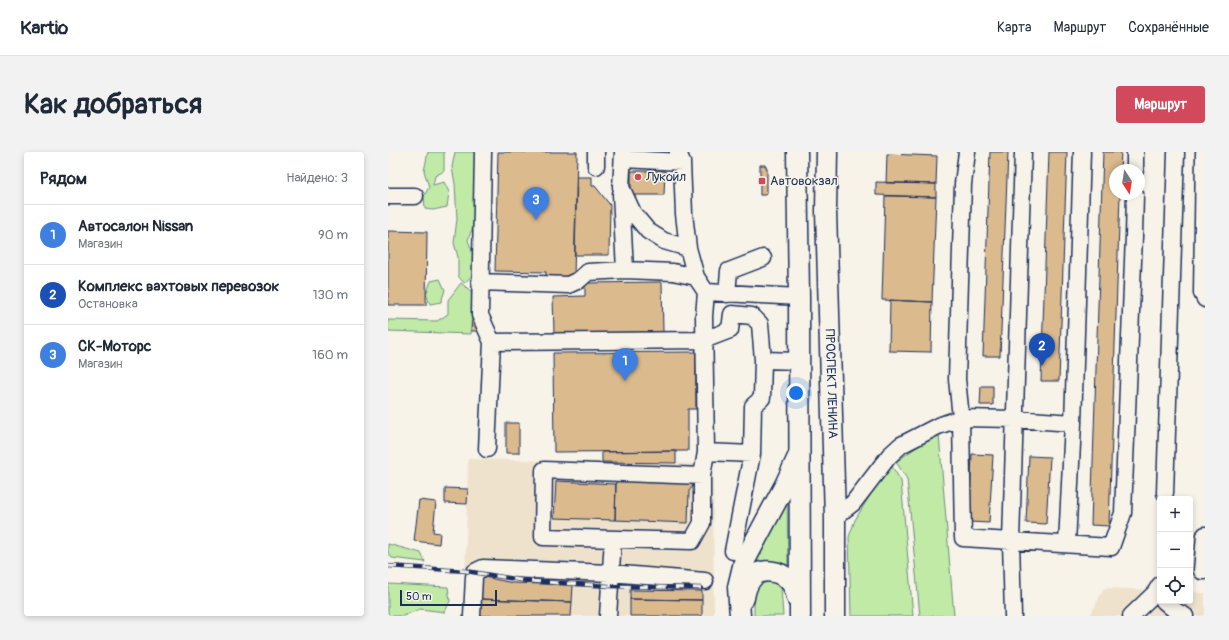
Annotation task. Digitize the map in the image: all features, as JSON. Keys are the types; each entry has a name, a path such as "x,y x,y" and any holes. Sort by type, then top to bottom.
{"main road":[{"path":"797,152 800,610"},
{"name":"ПРОСПЕКТ ЛЕНИНА","path":"827,152 826,219 835,517 835,616"},
{"path":"741,616 738,587 744,562 785,485 800,453"},
{"path":"741,616 745,590 752,577 764,571 777,572 789,580 794,589 800,610"}],"lane":[{"path":"483,152 480,315 492,342 487,449"},
{"path":"967,152 963,184 957,379 961,418 963,538 1111,547 1123,513 1135,200"},
{"path":"1013,616 1011,541 1023,152"},
{"path":"1067,544 1073,423 1082,152"},
{"path":"1135,152 1135,164"},
{"path":"1204,152 1202,293 1205,299"},
{"path":"1165,493 1176,153"},
{"path":"625,270 621,187 623,156 680,157 688,248 696,277 706,292 704,316 706,452 702,476 702,523 692,541 543,537 544,470 702,476"},
{"path":"621,187 633,213 648,231 664,241 688,248"},
{"path":"388,196 414,196"},
{"path":"727,294 729,271 763,258"},
{"path":"480,282 568,285 578,280 588,272 625,270 673,272 696,277"},
{"path":"706,292 799,297"},
{"path":"492,342 704,340 730,330 732,314 752,316 760,324 763,360 762,398 753,406 752,454 733,551"},
{"path":"763,360 798,361"},
{"path":"835,517 853,503 889,456 901,445 938,426 961,418 1015,419 1073,423"},
{"path":"706,452 752,454"},
{"path":"1193,550 1204,538"},
{"path":"1204,538 1202,571 1205,571"},
{"path":"608,616 613,539"},
{"path":"472,616 475,572 484,568 610,573 705,581"},
{"path":"1131,616 1157,596"},
{"path":"1169,604 1177,612 1185,616"}],"shaded area":[{"path":"468,459 713,464 714,616 464,616"},
{"path":"1104,588 1157,590 1157,604 1193,604 1193,592 1205,593 1205,616 1090,616"}],"green space":[{"path":"428,152 444,152 444,171 435,176 433,185 444,182 449,192 447,207 433,210 425,209 424,196 429,187 424,171"},
{"path":"455,152 476,152 474,224 468,240 475,259 471,277 464,283 458,276 458,257 454,243 457,219 455,184 452,167"},
{"path":"440,279 445,290 441,302 430,304 426,294 431,281"},
{"path":"461,283 472,292 471,334 388,331 388,320 437,321 448,314 448,300"},
{"path":"939,435 954,616 920,616 907,479 896,462 925,441"},
{"path":"891,465 901,481 913,616 851,616 849,537 855,520 884,472"},
{"path":"787,493 788,570 746,573"},
{"path":"388,544 421,553 425,562 392,558 388,553"},
{"path":"759,581 776,581 781,587 783,616 754,616 754,588"},
{"path":"388,584 448,587 450,601 445,612 420,609 403,616 388,616"}],"building":[{"path":"498,152 577,152 574,277 546,276 546,272 495,271"},
{"path":"990,152 1008,152 1000,356 983,356"},
{"path":"1049,152 1067,152 1059,381 1041,381"},
{"path":"1103,152 1121,152 1120,164 1109,164 1109,200 1120,200 1109,526 1091,525"},
{"path":"887,154 937,156 936,184 886,183"},
{"path":"760,165 765,165 767,169 767,193 765,195 760,195"},
{"path":"631,171 665,171 664,195 631,195"},
{"path":"577,177 592,177 592,186 595,186 610,205 609,255 575,255"},
{"path":"876,182 936,184 936,197 876,195"},
{"path":"885,196 936,197 932,302 882,300"},
{"path":"388,231 427,232 426,305 388,305"},
{"path":"662,282 663,332 554,333 553,297 585,296 585,283"},
{"path":"890,300 932,302 931,352 889,351"},
{"path":"472,321 478,321 478,331 471,331"},
{"path":"696,352 696,409 688,409 688,451 554,452 553,353"},
{"path":"981,386 993,386 993,405 980,405"},
{"path":"506,423 519,423 519,453 506,453"},
{"path":"676,451 676,463 602,462 602,452"},
{"path":"972,454 993,455 989,523 969,522"},
{"path":"1029,456 1050,457 1046,524 1026,523"},
{"path":"616,479 696,482 689,491 688,523 615,520"},
{"path":"556,481 616,484 615,520 554,518"},
{"path":"445,488 468,489 467,504 445,503"},
{"path":"419,500 436,502 433,532 440,533 439,544 414,541"},
{"path":"479,576 513,583 573,585 572,602 478,599"},
{"path":"630,590 702,591 702,600 630,599"},
{"path":"478,599 572,602 571,616 477,616"},
{"path":"630,599 702,600 702,616 630,616"}],"railway":[{"path":"388,566 466,571 527,581 609,586 701,588"}],"place":[{"name":"Лукойл","path":"638,177"},
{"name":"Автовокзал","path":"762,181"},
{"name":"СК-Моторс","path":"536,220"},
{"name":"Комплекс вахтовых перевозок","path":"1042,366"},
{"name":"Автосалон Nissan","path":"625,381"}]}
